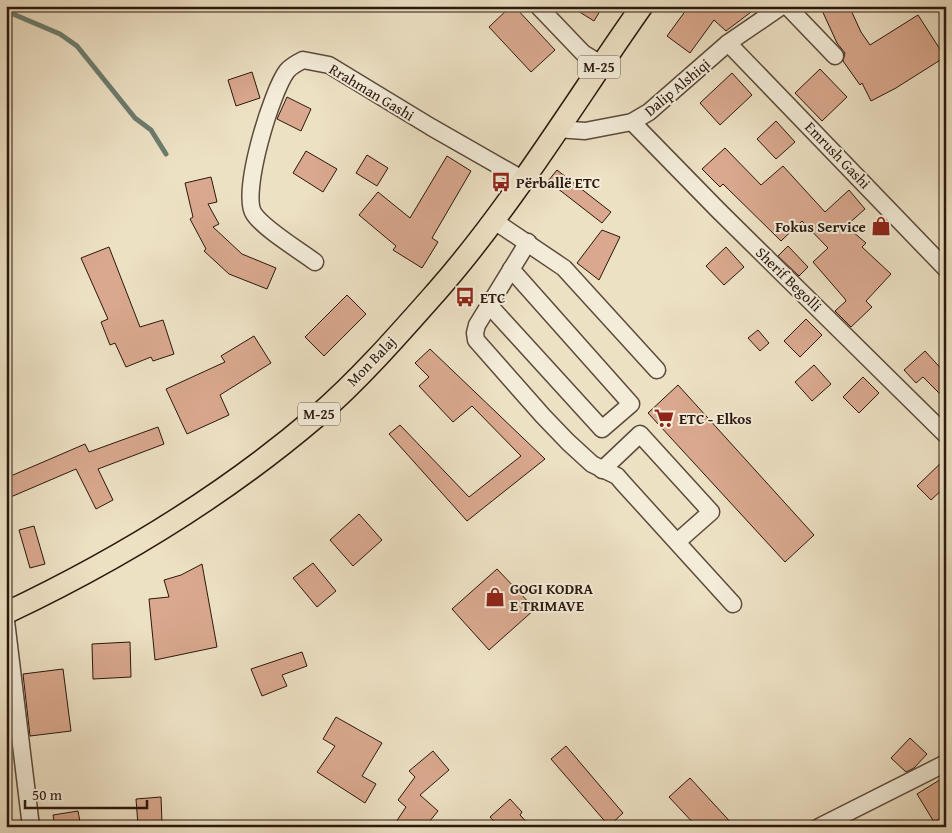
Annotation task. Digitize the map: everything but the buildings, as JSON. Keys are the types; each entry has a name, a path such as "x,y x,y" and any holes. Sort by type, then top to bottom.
{"main road":[{"name":"Mon Balaj","path":"6,613 68,583 182,518 318,415 439,289 493,220 642,6"}],"street":[{"path":"538,6 583,53 601,64"},
{"name":"Dalip Alshiqi","path":"557,129 584,131 632,122 649,112 728,43 782,6"},
{"path":"787,6 835,56"},
{"name":"Emrush Gashi","path":"728,43 946,269"},
{"name":"Rrahman Gashi","path":"315,262 261,222 253,213 251,205 254,164 266,121 282,80 288,70 303,60 329,65 431,128 522,179"},
{"name":"Sherif Begolli","path":"632,122 718,210 946,435"},
{"path":"493,220 564,268 657,370"},
{"path":"528,242 477,325 474,332 476,340 543,416 592,464 617,476 733,604"},
{"path":"489,305 602,429 631,404 511,269"},
{"path":"602,470 640,434 711,512 677,542"},
{"path":"6,621 31,827"},
{"path":"819,827 946,763"}],"waterway":[{"path":"6,11 60,34 77,46 135,118 151,130 166,154"}],"place":[{"name":"Përballë ETC","path":"501,182"},
{"name":"Fokus Service","path":"881,226"},
{"name":"ETC","path":"465,297"},
{"name":"ETC - Elkos","path":"664,418"},
{"name":"GOGI KODRA E TRIMAVE","path":"495,597"}]}
